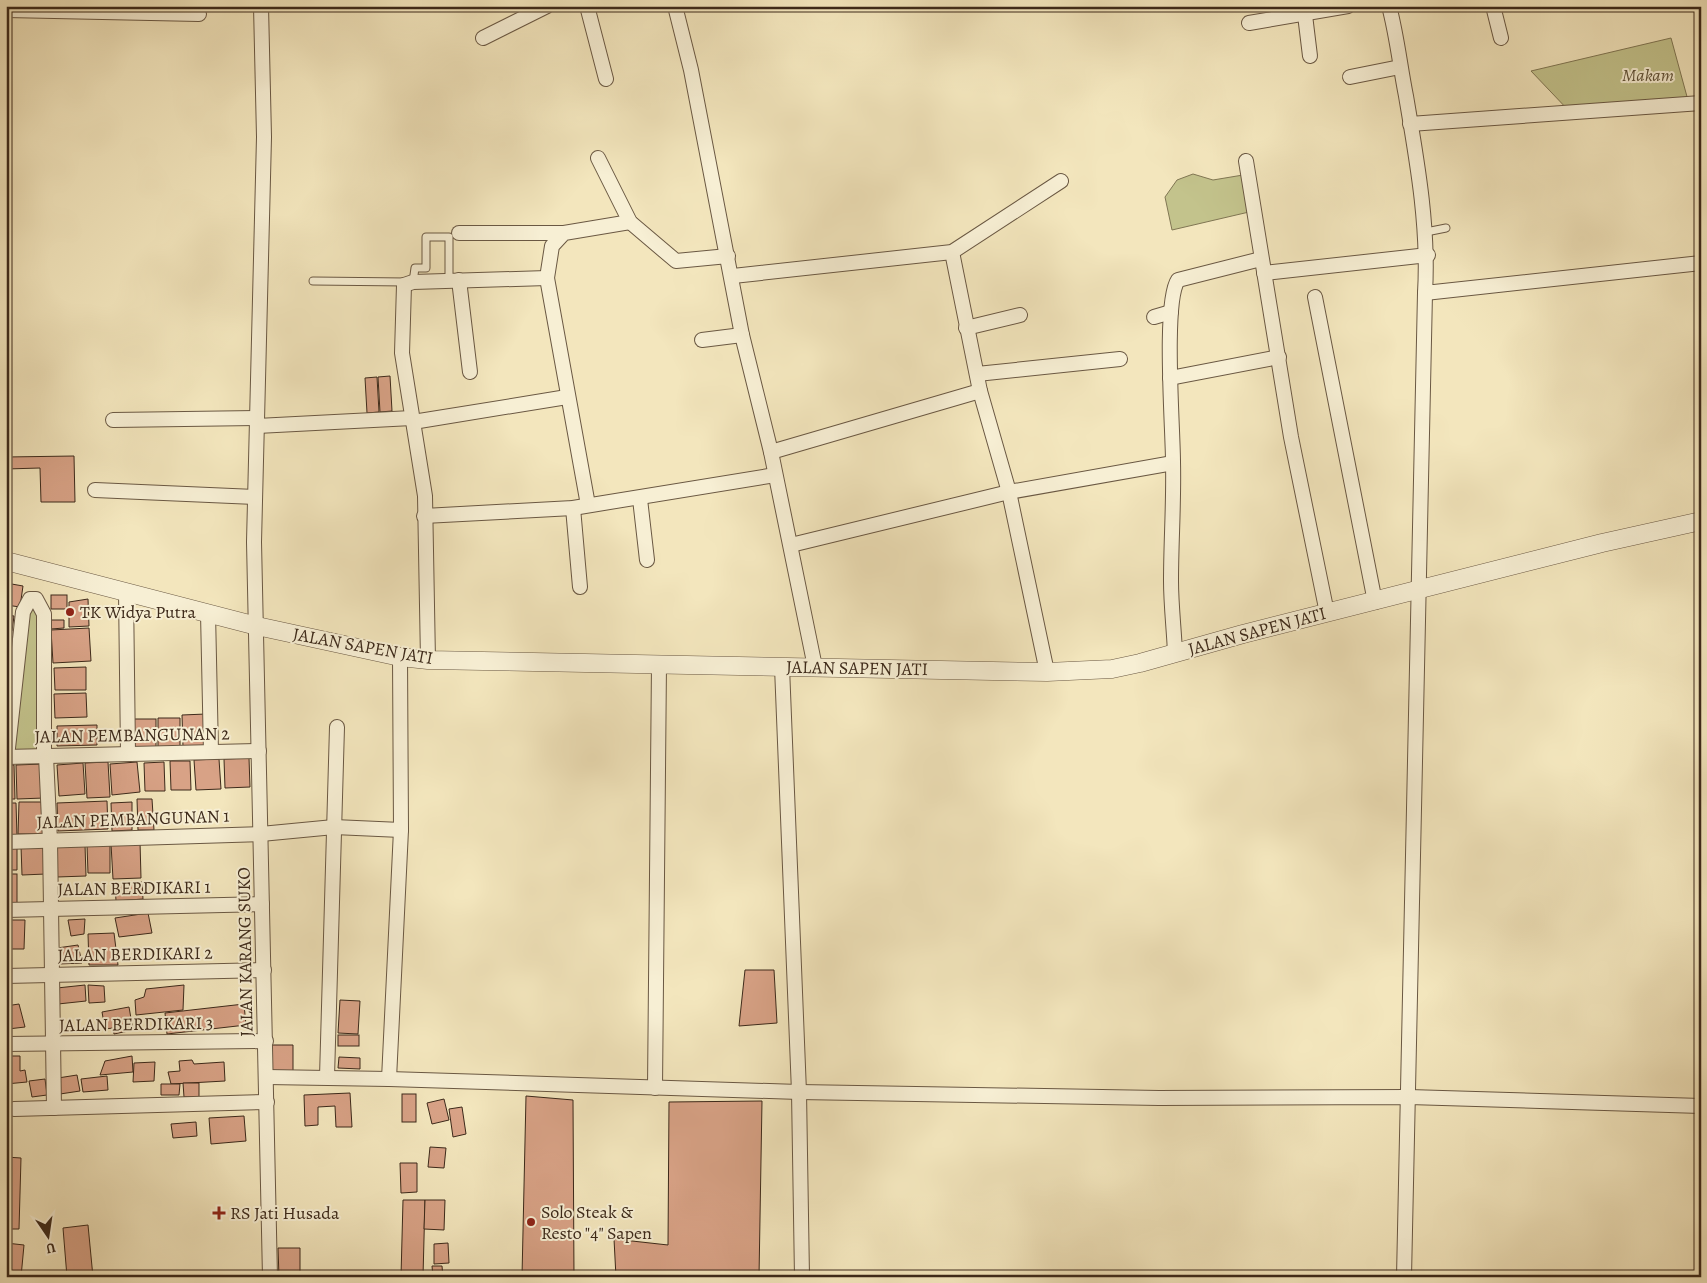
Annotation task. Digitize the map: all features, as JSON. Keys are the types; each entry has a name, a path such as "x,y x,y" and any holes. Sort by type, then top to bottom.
{"street":[{"name":"JALAN KARANG SUKO","path":"261,6 264,137 254,497 270,1277"},
{"path":"483,38 546,6"},
{"path":"587,6 606,79"},
{"path":"675,6 689,61 733,276 742,335 771,452 791,545 814,667"},
{"path":"1249,23 1305,15 1348,6"},
{"path":"1389,6 1410,124 1428,255 1425,293 1418,591 1404,1277"},
{"path":"1493,6 1501,38"},
{"path":"6,10 199,14"},
{"path":"1305,15 1310,56"},
{"path":"1350,77 1400,67"},
{"path":"1410,124 1701,104"},
{"path":"598,158 630,222 678,262 728,256"},
{"path":"1246,161 1291,437 1327,613"},
{"path":"733,276 952,252 1062,181"},
{"path":"459,233 564,233 630,222"},
{"path":"564,233 552,246 547,278 588,505"},
{"path":"952,252 980,392 1009,492 1047,672"},
{"path":"1175,653 1171,581 1174,463 1170,378 1171,312 1175,285 1178,280 1262,266 1428,255"},
{"path":"1425,293 1701,263"},
{"path":"428,660 422,475 402,353 404,285 411,282 547,278"},
{"path":"454,281 470,372"},
{"path":"1314,297 1375,602"},
{"path":"1154,317 1171,312"},
{"path":"966,328 1020,315"},
{"path":"702,340 742,335"},
{"path":"1170,378 1278,357"},
{"path":"977,374 1120,359"},
{"path":"771,452 980,392"},
{"path":"113,420 257,422 412,420 567,397"},
{"path":"791,545 1009,492 1174,463"},
{"path":"424,516 573,508 640,499 775,475"},
{"path":"95,490 254,497"},
{"path":"640,499 647,560"},
{"path":"573,508 580,587"},
{"name":"JALAN SAPEN JATI","path":"6,561 257,626 400,657 428,660 1047,672 1112,669 1602,543 1701,521"},
{"path":"126,592 128,754"},
{"path":"6,757 23,612 26,603 30,599 36,599 44,614 45,756 50,841 54,1108"},
{"path":"208,613 211,752"},
{"path":"389,1079 401,830 400,657"},
{"path":"655,1088 659,664"},
{"path":"782,667 800,1092 802,1277"},
{"path":"326,1077 336,727"},
{"name":"JALAN PEMBANGUNAN 2","path":"6,757 259,751"},
{"name":"JALAN PEMBANGUNAN 1","path":"6,842 261,834 334,827 401,830"},
{"name":"JALAN BERDIKARI 1","path":"6,910 262,904"},
{"name":"JALAN BERDIKARI 2","path":"6,976 264,970"},
{"name":"JALAN BERDIKARI 3","path":"6,1044 266,1041"},
{"path":"267,1077 326,1077 800,1092 1159,1098 1409,1097 1701,1106"},
{"path":"14,1109 267,1102"}],"lane":[{"path":"1426,232 1446,228"},
{"path":"313,281 411,282 414,268 426,268 426,238 449,238 454,281"}],"green space":[{"name":"Makam","path":"1671,38 1689,104 1570,112 1531,71"},
{"path":"1193,174 1213,180 1243,175 1249,212 1172,230 1165,197 1177,180"},
{"path":"28,606 39,607 40,751 12,752"}],"building":[{"path":"390,376 392,411 380,412 378,377"},
{"path":"377,377 379,412 367,413 365,378"},
{"path":"74,456 75,502 41,502 40,468 6,469 6,457"},
{"path":"6,583 23,586 20,607 6,605"},
{"path":"51,595 67,595 67,609 51,609"},
{"path":"88,599 89,626 69,627 69,602"},
{"path":"6,615 14,616 12,631 6,630"},
{"path":"51,620 64,620 64,628 51,629"},
{"path":"89,628 91,661 53,663 51,630"},
{"path":"6,636 13,637 11,653 6,652"},
{"path":"6,656 12,657 9,677 6,676"},
{"path":"86,667 86,690 55,690 54,668"},
{"path":"86,693 87,717 55,718 54,694"},
{"path":"206,714 207,746 183,747 182,715"},
{"path":"158,718 180,718 180,746 158,747"},
{"path":"134,719 156,719 156,747 134,747"},
{"path":"97,725 97,745 57,746 57,726"},
{"path":"249,758 250,787 225,788 224,759"},
{"path":"219,759 221,789 196,790 194,760"},
{"path":"170,761 190,761 191,790 171,790"},
{"path":"108,762 110,797 87,798 85,763"},
{"path":"137,762 140,792 112,795 110,764"},
{"path":"164,762 165,791 145,791 144,763"},
{"path":"83,763 85,794 59,796 57,765"},
{"path":"43,764 44,798 17,799 16,765"},
{"path":"6,765 14,765 15,799 6,799"},
{"path":"137,799 152,799 154,830 138,830"},
{"path":"107,801 108,829 58,831 57,803"},
{"path":"19,802 44,802 44,834 18,834"},
{"path":"132,802 132,830 112,831 111,803"},
{"path":"6,803 16,803 17,836 6,837"},
{"path":"140,842 141,878 113,879 111,844"},
{"path":"85,845 86,876 57,877 56,847"},
{"path":"87,845 110,845 110,873 88,873"},
{"path":"17,846 17,870 6,870 6,847"},
{"path":"21,846 45,846 46,874 22,875"},
{"path":"6,874 17,874 17,906 6,906"},
{"path":"142,882 143,899 116,901 115,884"},
{"path":"148,913 152,933 119,937 115,918"},
{"path":"85,919 84,934 71,936 68,920"},
{"path":"6,920 25,920 24,949 6,949"},
{"path":"114,933 118,965 89,965 88,934"},
{"path":"78,945 82,963 59,964 57,948"},
{"path":"745,970 774,970 777,1023 739,1026"},
{"path":"85,985 86,1001 58,1004 57,988"},
{"path":"88,985 104,986 105,1002 89,1003"},
{"path":"184,985 183,1010 136,1015 135,1000 144,997 146,989"},
{"path":"340,1000 360,1001 358,1034 338,1033"},
{"path":"19,1004 25,1027 8,1029 6,1006"},
{"path":"244,1004 246,1025 167,1034 165,1013"},
{"path":"129,1007 133,1030 114,1034 113,1028 105,1029 102,1012"},
{"path":"338,1035 359,1035 359,1046 338,1046"},
{"path":"271,1045 293,1045 293,1073 270,1073"},
{"path":"6,1056 20,1056 20,1071 25,1070 27,1082 6,1084"},
{"path":"132,1056 133,1072 100,1075 105,1061"},
{"path":"339,1057 360,1058 360,1069 338,1068"},
{"path":"192,1060 194,1064 224,1062 225,1081 171,1084 168,1072 180,1071 179,1061"},
{"path":"155,1062 154,1081 133,1082 134,1063"},
{"path":"77,1075 80,1091 60,1094 58,1078"},
{"path":"107,1076 108,1090 83,1092 81,1079"},
{"path":"45,1079 47,1095 32,1097 29,1081"},
{"path":"183,1083 199,1083 199,1097 184,1097"},
{"path":"161,1084 180,1084 179,1095 161,1095"},
{"path":"350,1093 352,1127 336,1127 335,1106 318,1107 318,1125 305,1126 304,1095"},
{"path":"402,1094 416,1094 416,1122 402,1122"},
{"path":"526,1096 573,1100 574,1277 522,1277"},
{"path":"444,1099 449,1120 432,1124 427,1103"},
{"path":"762,1101 759,1277 616,1277 614,1239 668,1245 669,1102"},
{"path":"462,1107 466,1134 453,1137 449,1109"},
{"path":"244,1116 246,1141 211,1144 209,1118"},
{"path":"196,1122 197,1136 173,1138 171,1124"},
{"path":"430,1147 446,1148 444,1168 428,1167"},
{"path":"6,1157 21,1158 19,1229 6,1229"},
{"path":"400,1163 417,1163 417,1192 401,1193"},
{"path":"403,1200 425,1200 423,1277 401,1277"},
{"path":"425,1200 445,1200 444,1230 424,1229"},
{"path":"88,1225 93,1277 67,1277 63,1228"},
{"path":"6,1243 24,1245 21,1277 6,1277"},
{"path":"448,1243 449,1263 434,1264 434,1244"},
{"path":"278,1248 300,1248 300,1277 279,1277"},
{"path":"432,1266 442,1266 443,1277 433,1277"}],"place":[{"name":"TK Widya Putra","path":"70,612"},
{"name":"RS Jati Husada","path":"219,1213"},
{"name":"Solo Steak & Resto \"4\" Sapen","path":"531,1222"}]}
